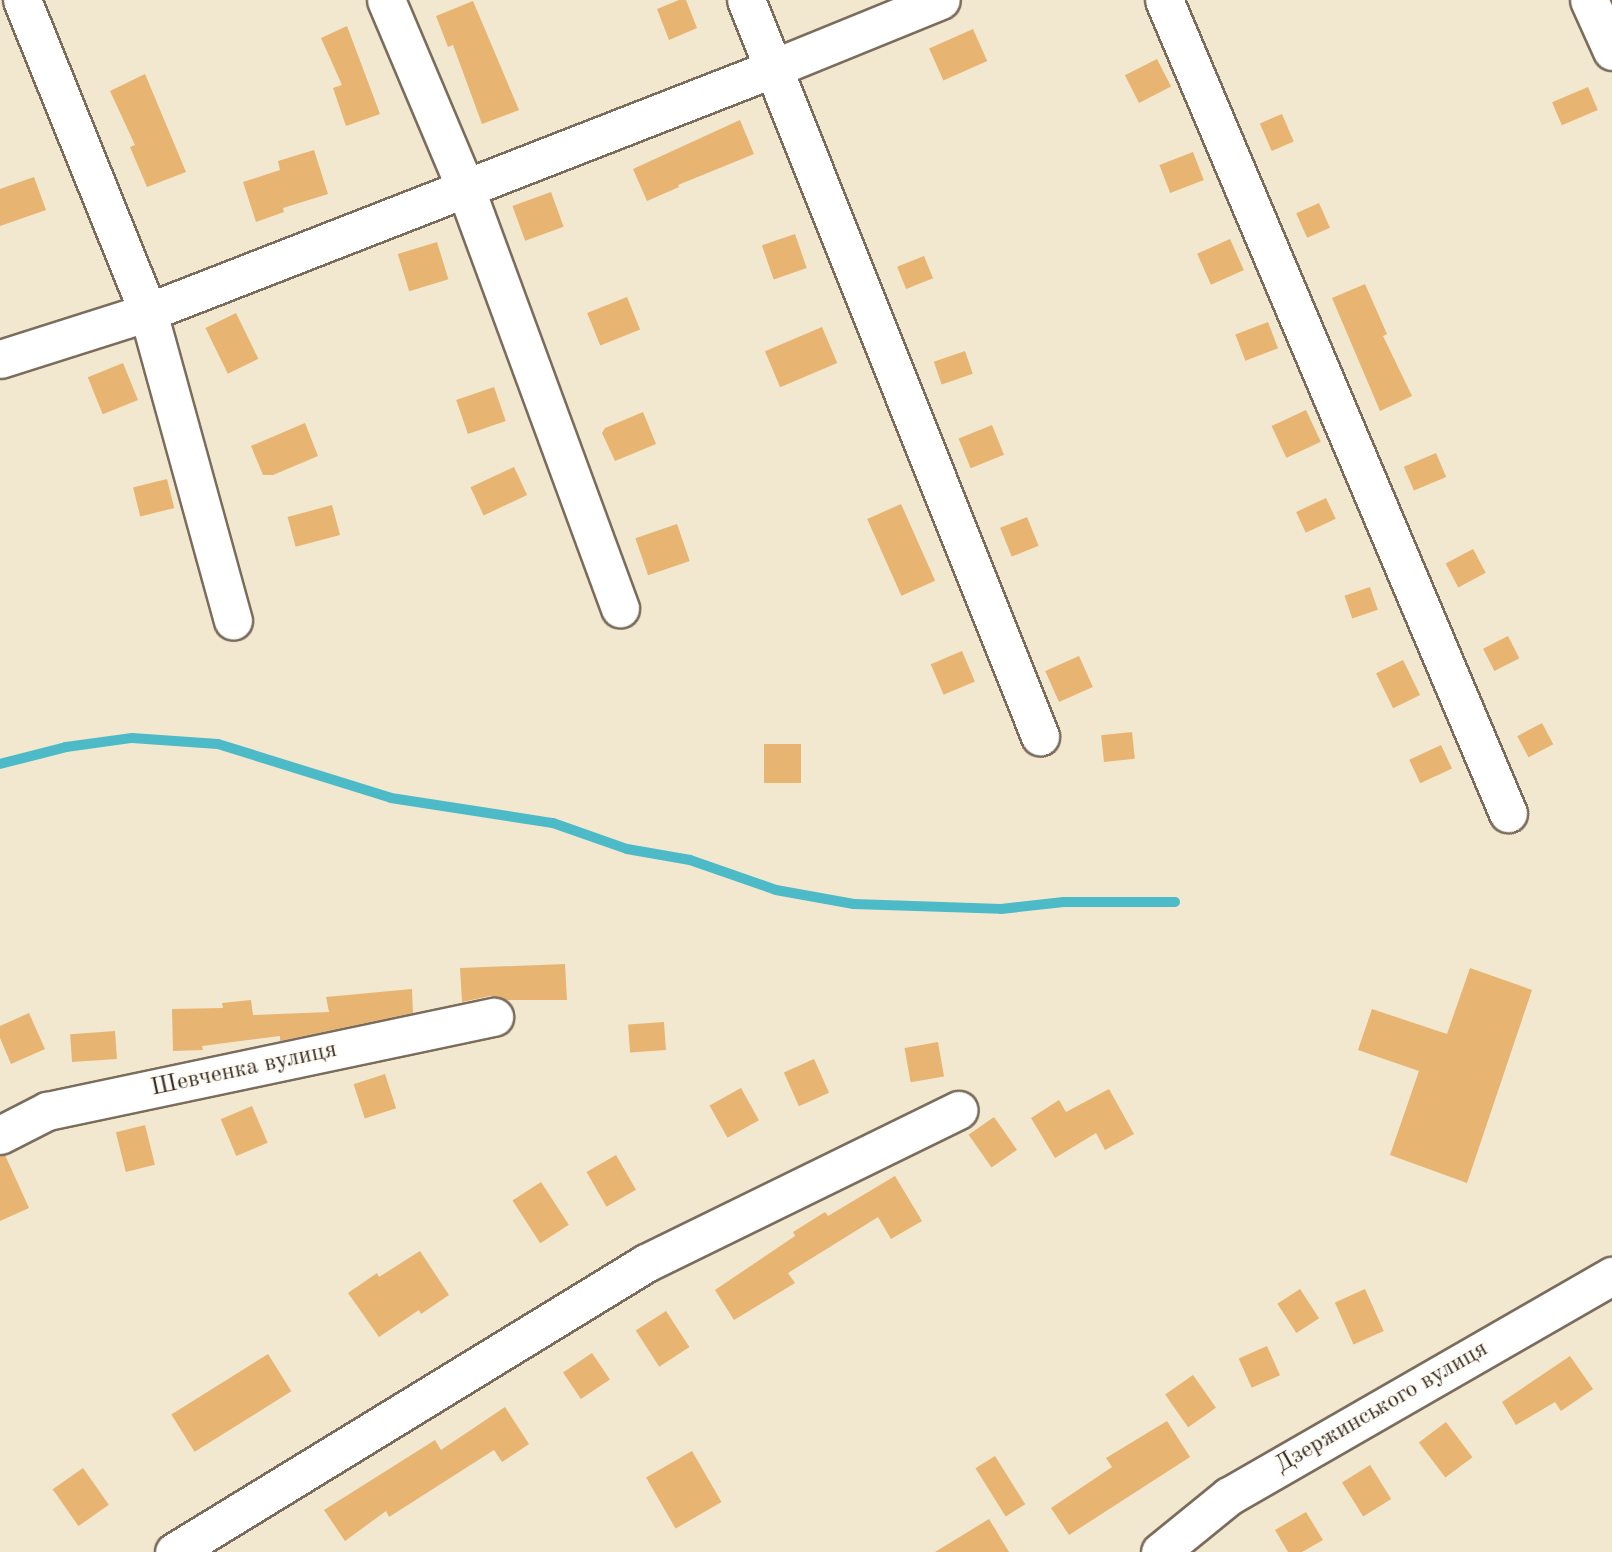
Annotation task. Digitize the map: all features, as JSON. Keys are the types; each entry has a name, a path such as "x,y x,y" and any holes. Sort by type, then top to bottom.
{"street":[{"path":"22,0 148,312 233,621"},
{"path":"386,0 465,187 620,608"},
{"path":"746,0 1040,736"},
{"path":"0,359 148,312 774,68 941,0"},
{"path":"1164,0 1508,813"},
{"path":"1589,0 1612,51"},
{"name":"Шевченка вулиця","path":"0,1135 47,1111 494,1017"},
{"path":"188,1548 646,1264 959,1110"},
{"name":"Дзержинського вулиця","path":"1160,1552 1229,1496 1612,1276"}],"building":[{"path":"686,0 697,28 669,40 657,9"},
{"path":"473,1 519,110 482,124 453,45 448,47 436,16"},
{"path":"347,26 380,114 346,126 333,88 342,85 321,38"},
{"path":"973,29 987,61 943,80 929,49"},
{"path":"1157,59 1171,87 1139,103 1125,75"},
{"path":"145,74 186,172 147,187 130,147 135,145 110,91"},
{"path":"1588,87 1598,110 1562,125 1552,102"},
{"path":"1282,114 1294,142 1272,151 1260,123"},
{"path":"740,120 754,154 678,185 679,187 647,201 633,169"},
{"path":"314,150 328,194 283,208 284,212 256,222 243,182 280,170 278,161"},
{"path":"1193,152 1204,180 1170,193 1159,165"},
{"path":"34,177 46,210 0,226 0,189"},
{"path":"551,192 564,227 525,241 512,206"},
{"path":"1319,203 1330,228 1307,238 1296,213"},
{"path":"795,234 807,268 774,279 762,245"},
{"path":"1230,239 1244,270 1211,285 1197,254"},
{"path":"437,242 448,279 409,291 398,254"},
{"path":"924,256 933,278 906,289 897,267"},
{"path":"1365,284 1387,334 1383,336 1412,396 1380,411 1332,298"},
{"path":"627,297 640,329 600,346 587,313"},
{"path":"236,313 258,359 228,374 205,328"},
{"path":"1268,322 1278,348 1245,361 1235,335"},
{"path":"822,327 837,363 780,387 765,351"},
{"path":"965,351 973,374 942,384 934,362"},
{"path":"123,363 138,400 103,414 88,377"},
{"path":"494,387 506,421 468,434 456,400"},
{"path":"1306,410 1321,442 1286,458 1272,426"},
{"path":"643,412 656,444 615,461 602,433 605,428"},
{"path":"305,423 318,456 273,475 263,475 251,446"},
{"path":"992,425 1004,455 971,468 959,438"},
{"path":"1436,453 1446,477 1414,491 1404,467"},
{"path":"514,467 527,495 484,515 470,487"},
{"path":"167,479 174,508 140,517 133,487"},
{"path":"1326,498 1336,519 1306,533 1296,512"},
{"path":"901,504 935,581 901,596 867,519"},
{"path":"332,505 340,535 296,547 288,517"},
{"path":"1027,517 1039,546 1012,557 1000,528"},
{"path":"677,524 690,561 648,575 635,538"},
{"path":"1473,549 1486,573 1458,587 1446,564"},
{"path":"1370,587 1378,610 1352,618 1344,596"},
{"path":"1508,636 1519,658 1494,671 1483,649"},
{"path":"962,651 975,681 944,695 931,664"},
{"path":"1079,656 1093,687 1059,702 1045,671"},
{"path":"1403,660 1420,695 1393,708 1376,673"},
{"path":"1542,723 1553,744 1529,757 1517,736"},
{"path":"1132,732 1135,759 1104,762 1101,735"},
{"path":"764,744 801,744 801,783 764,783"},
{"path":"1441,745 1452,769 1420,783 1409,760"},
{"path":"565,964 567,1000 505,1000 490,996 462,1002 460,968"},
{"path":"1470,968 1532,990 1467,1183 1390,1155 1419,1071 1358,1050 1372,1009 1447,1034"},
{"path":"412,989 413,1013 280,1041 280,1036 202,1046 203,1050 173,1051 172,1009 223,1008 222,1003 251,1000 253,1015 329,1012 326,997"},
{"path":"29,1013 45,1049 11,1064 0,1038 0,1026"},
{"path":"664,1022 666,1050 630,1052 628,1025"},
{"path":"115,1031 117,1059 72,1062 70,1034"},
{"path":"938,1042 944,1076 911,1082 905,1048"},
{"path":"814,1059 829,1093 799,1106 784,1072"},
{"path":"385,1074 396,1108 365,1118 354,1084"},
{"path":"741,1088 759,1120 727,1138 710,1105"},
{"path":"1109,1089 1134,1134 1105,1150 1096,1133 1055,1158 1031,1118 1059,1100 1066,1112"},
{"path":"252,1106 268,1143 236,1156 221,1119"},
{"path":"994,1117 1017,1150 992,1168 969,1135"},
{"path":"145,1125 155,1165 126,1172 116,1132"},
{"path":"5,1155 29,1208 0,1221 0,1156"},
{"path":"616,1155 636,1190 607,1207 587,1172"},
{"path":"895,1176 922,1221 891,1239 878,1217 788,1273 795,1283 734,1320 715,1290 795,1236 793,1232 825,1212 828,1216"},
{"path":"541,1182 569,1225 540,1243 512,1201"},
{"path":"420,1251 449,1295 421,1314 419,1310 379,1337 348,1293 377,1273 379,1277"},
{"path":"1300,1289 1319,1318 1296,1333 1277,1304"},
{"path":"1365,1289 1384,1331 1354,1344 1335,1302"},
{"path":"666,1311 689,1347 659,1367 636,1331"},
{"path":"1267,1346 1280,1375 1252,1388 1239,1359"},
{"path":"592,1353 610,1380 581,1399 563,1373"},
{"path":"268,1354 291,1391 195,1452 171,1414"},
{"path":"1570,1356 1593,1389 1561,1411 1555,1402 1516,1425 1502,1402"},
{"path":"1193,1375 1216,1408 1188,1427 1165,1395"},
{"path":"505,1407 529,1444 502,1462 494,1450 389,1517 386,1511 345,1541 324,1510 435,1440 441,1450"},
{"path":"1167,1421 1190,1457 1069,1535 1051,1508 1112,1467 1106,1458"},
{"path":"1446,1422 1472,1457 1445,1478 1419,1442"},
{"path":"692,1451 722,1502 676,1529 646,1478"},
{"path":"995,1456 1025,1504 1006,1517 975,1468"},
{"path":"1370,1465 1391,1499 1363,1516 1342,1482"},
{"path":"83,1468 109,1505 79,1526 53,1489"},
{"path":"1306,1512 1323,1540 1302,1552 1288,1552 1275,1530"},
{"path":"989,1519 1009,1552 935,1552"}],"waterway":[{"path":"0,764 66,747 132,738 218,744 391,798 553,823 627,849 690,860 776,890 854,904 1001,909 1064,902 1175,902"}]}
